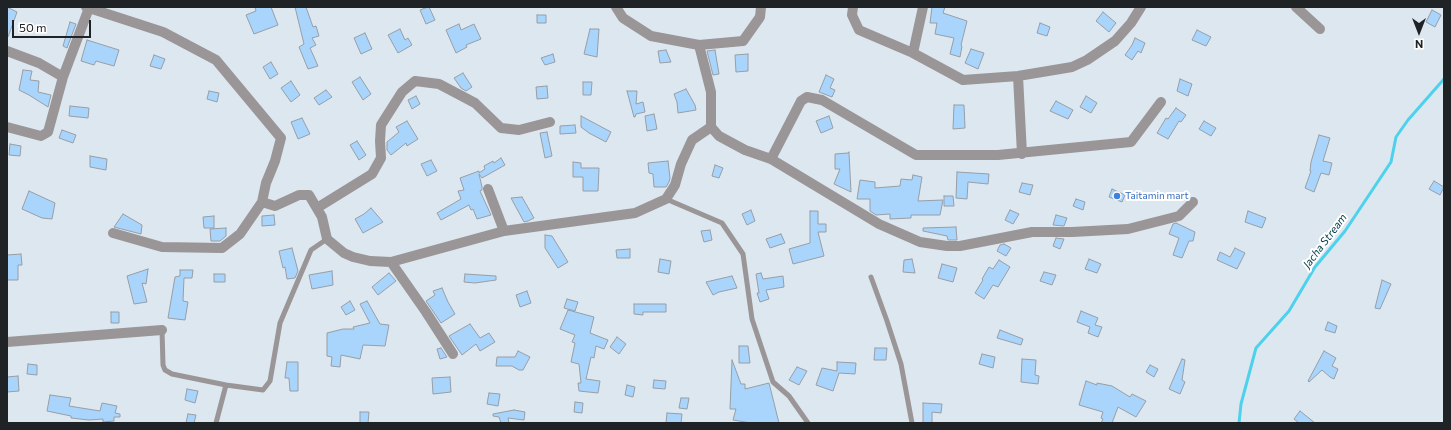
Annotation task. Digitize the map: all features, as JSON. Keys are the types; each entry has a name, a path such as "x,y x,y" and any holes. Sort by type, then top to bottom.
{"street":[{"path":"616,7 623,18 651,36 699,45 743,41 760,17 761,7"},
{"path":"853,7 852,15 859,30 913,53 963,80 1018,76 1072,67 1087,60 1114,41 1131,23 1140,7"},
{"path":"913,53 923,7"},
{"path":"1296,7 1320,29"},
{"path":"7,127 41,136 48,132 63,77 87,8 163,32 216,60 271,124 281,138 275,161 266,183 262,202 240,234 222,248 162,247 114,233"},
{"path":"699,45 711,92 711,127 719,136 745,150 771,159 878,224 920,242 947,246 960,246 1032,232 1072,232 1128,229 1179,216 1193,202"},
{"path":"7,51 39,63 63,77"},
{"path":"1018,76 1022,154"},
{"path":"317,208 372,174 380,158 381,125 402,92 415,81 439,84 475,103 500,128 519,130 550,122"},
{"path":"771,159 801,101 807,97 822,100 916,155 1022,154 1131,142 1161,102"},
{"path":"262,202 275,206 299,194 309,195 322,217 327,239 344,253 370,261 391,262 504,231 635,213 666,199 675,185 681,164 692,140 711,127"},
{"path":"488,189 504,231"},
{"path":"391,262 453,354"},
{"path":"7,342 162,330"}],"lane":[{"path":"666,199 722,223 742,254 752,319 773,382 790,396 808,423"},
{"path":"162,330 163,365 165,370 172,374 226,385 263,390 270,381 280,323 312,250 327,239"},
{"path":"870,276 901,364 912,423"},
{"path":"216,423 226,385"}],"building":[{"path":"7,7 17,12 8,37 7,37"},
{"path":"255,7 271,7 278,25 254,34 246,15 256,11"},
{"path":"295,7 306,7 313,27 316,26 319,36 312,38 316,45 310,48 318,66 308,69 299,47 304,44"},
{"path":"428,7 435,20 426,24 420,10"},
{"path":"932,7 945,7 943,13 967,21 961,45 960,57 950,54 954,38 935,34 937,23 930,23"},
{"path":"1432,10 1441,15 1435,27 1426,22"},
{"path":"1103,12 1116,23 1109,32 1096,21"},
{"path":"537,15 546,15 546,23 537,23"},
{"path":"70,22 76,24 67,48 63,46"},
{"path":"1040,23 1050,27 1047,36 1037,33"},
{"path":"459,24 461,30 474,24 481,39 466,45 467,47 456,53 446,30"},
{"path":"400,29 405,40 408,38 412,45 398,53 388,35"},
{"path":"590,29 599,29 597,57 584,54"},
{"path":"1197,30 1211,37 1206,46 1192,40"},
{"path":"365,33 372,49 361,54 354,38"},
{"path":"1135,38 1145,43 1141,53 1138,51 1132,60 1125,55"},
{"path":"87,40 119,50 114,66 96,61 94,65 81,61"},
{"path":"971,49 984,53 978,69 965,63"},
{"path":"666,50 671,62 660,63 658,51"},
{"path":"715,50 719,74 713,75 707,51"},
{"path":"553,54 555,62 545,65 541,58"},
{"path":"748,54 748,71 736,72 735,55"},
{"path":"154,55 165,59 161,69 150,66"},
{"path":"271,62 278,74 270,79 263,67"},
{"path":"23,70 32,71 30,80 39,81 38,92 51,95 48,107 19,90"},
{"path":"463,73 472,87 466,91 461,88 454,78"},
{"path":"826,75 834,79 830,88 835,90 832,97 819,92"},
{"path":"360,77 371,94 363,100 352,82"},
{"path":"1180,79 1192,84 1188,96 1177,91"},
{"path":"291,81 300,95 291,102 281,88"},
{"path":"583,82 592,82 591,95 583,95"},
{"path":"547,86 548,98 537,99 536,87"},
{"path":"686,89 695,105 696,110 678,113 677,102 674,94"},
{"path":"326,90 332,97 319,105 314,98"},
{"path":"209,91 219,93 217,102 207,99"},
{"path":"627,91 637,91 636,104 643,102 645,112 636,114 634,117"},
{"path":"416,96 420,104 412,109 408,100"},
{"path":"1086,96 1097,103 1091,113 1080,107"},
{"path":"1056,101 1073,110 1068,119 1050,111"},
{"path":"954,105 964,105 965,128 953,129"},
{"path":"70,106 89,108 88,118 69,116"},
{"path":"1176,108 1186,115 1181,122 1179,121 1168,139 1157,133 1166,118 1168,119"},
{"path":"654,114 657,129 647,131 645,116"},
{"path":"581,116 611,132 606,142 581,127"},
{"path":"829,116 833,128 821,133 816,121"},
{"path":"302,118 310,134 298,139 291,122"},
{"path":"407,121 418,139 407,146 406,143 391,155 387,150 387,142 399,132 396,127"},
{"path":"1204,121 1216,128 1211,136 1199,129"},
{"path":"575,125 576,133 560,134 560,126"},
{"path":"62,130 76,135 73,143 59,138"},
{"path":"547,132 552,156 545,158 540,133"},
{"path":"1319,135 1330,138 1323,161 1332,163 1329,175 1321,173 1314,192 1305,188 1311,171 1311,162"},
{"path":"357,141 366,155 359,160 350,145"},
{"path":"10,144 21,146 20,156 9,155"},
{"path":"849,152 851,192 834,184 840,169 835,169 835,154"},
{"path":"90,156 107,159 106,170 90,167"},
{"path":"501,158 505,165 482,178 479,174 482,187 482,190 480,191 491,215 477,219 473,209 471,210 469,205 441,220 437,213 461,199 458,191 464,190 460,178 479,171 479,173 485,169 484,166 493,161 494,163"},
{"path":"431,160 437,171 427,176 421,164"},
{"path":"668,161 669,182 666,187 654,187 653,174 649,173 648,163"},
{"path":"573,162 581,163 581,168 599,168 598,191 583,191 583,177 573,177"},
{"path":"715,165 723,168 719,178 712,176"},
{"path":"957,172 989,174 988,184 968,182 967,199 956,198"},
{"path":"913,175 922,177 918,201 943,200 940,215 911,215 911,218 890,219 890,214 876,215 870,211 870,199 857,199 860,180 875,182 875,188 900,186 901,179 912,180"},
{"path":"1434,181 1444,187 1440,195 1429,189"},
{"path":"1022,183 1033,185 1030,195 1019,192"},
{"name":"Taitamin mart","path":"1112,189 1125,195 1122,202 1109,197"},
{"path":"29,191 55,203 52,219 42,218 22,209"},
{"path":"944,196 953,196 954,206 944,206"},
{"path":"522,197 534,218 524,222 511,198"},
{"path":"1076,199 1085,202 1083,210 1073,206"},
{"path":"371,208 383,222 363,233 355,219"},
{"path":"751,210 755,221 747,225 742,214"},
{"path":"1010,210 1019,214 1013,224 1005,220"},
{"path":"810,211 818,211 818,224 826,224 826,232 818,232 824,256 793,264 789,249 810,243"},
{"path":"1248,211 1266,218 1262,228 1245,222"},
{"path":"123,214 142,225 141,234 114,227"},
{"path":"274,215 275,225 262,226 262,216"},
{"path":"1056,215 1067,218 1064,226 1053,225"},
{"path":"214,216 214,228 204,228 203,217"},
{"path":"1176,223 1195,232 1193,241 1189,241 1182,258 1173,255 1179,238 1169,234 1173,224"},
{"path":"956,227 957,240 948,240 947,236 923,231 923,228"},
{"path":"226,228 226,236 220,241 211,241 210,229"},
{"path":"710,230 712,240 704,242 701,231"},
{"path":"781,234 785,243 770,248 766,239"},
{"path":"545,235 552,236 568,262 558,268 545,248"},
{"path":"1056,238 1064,239 1060,249 1053,246"},
{"path":"1004,244 1011,248 1006,256 997,251 1000,245"},
{"path":"292,248 298,271 295,278 287,279 285,267 283,268 279,251"},
{"path":"1235,248 1245,253 1237,269 1217,260 1220,252 1230,257"},
{"path":"630,249 630,258 617,258 616,250"},
{"path":"21,254 22,265 18,265 18,280 7,280 7,255"},
{"path":"660,259 671,261 669,274 658,272"},
{"path":"912,259 915,273 903,272 904,260"},
{"path":"1089,259 1101,264 1097,273 1085,269"},
{"path":"999,260 1010,267 998,287 993,285 984,299 975,293 989,267 993,269"},
{"path":"942,264 957,268 953,282 938,278"},
{"path":"148,269 146,284 142,283 147,302 134,304 127,276"},
{"path":"180,270 193,270 192,278 184,278 183,301 188,302 185,320 168,318 175,277 180,276"},
{"path":"332,271 333,285 312,289 309,275"},
{"path":"1044,272 1056,275 1052,285 1040,281"},
{"path":"389,273 396,281 378,295 372,287"},
{"path":"761,273 763,279 783,276 784,287 766,290 769,299 760,302 757,293 759,293 756,274"},
{"path":"214,274 225,274 225,282 214,282"},
{"path":"465,274 496,276 496,280 475,283 464,282"},
{"path":"732,276 737,288 713,295 706,282"},
{"path":"1382,280 1391,284 1380,309 1375,308"},
{"path":"442,288 455,314 441,323 426,301 435,295 433,291"},
{"path":"527,291 531,303 520,307 516,295"},
{"path":"567,299 578,302 575,311 564,308"},
{"path":"350,301 355,310 346,315 341,307"},
{"path":"367,301 380,324 389,325 385,346 363,345 360,359 341,355 340,367 331,366 332,357 327,356 327,333 343,329 354,329 353,327 370,323 360,304"},
{"path":"634,304 666,304 666,312 643,312 643,315 634,314"},
{"path":"568,310 594,317 590,333 608,340 604,349 596,346 594,358 591,357 586,379 600,381 598,393 579,391 578,383 581,383 579,364 571,362 575,343 572,342 575,335 560,329"},
{"path":"1081,311 1098,318 1095,325 1102,327 1098,337 1088,333 1090,327 1077,322"},
{"path":"111,312 119,312 119,323 111,323"},
{"path":"1328,322 1337,326 1335,333 1325,330"},
{"path":"470,324 480,338 489,333 495,342 480,351 476,344 462,355 449,336"},
{"path":"1000,330 1023,339 1021,345 997,338"},
{"path":"617,337 626,344 619,354 610,347"},
{"path":"739,346 748,346 750,363 739,363"},
{"path":"441,348 447,357 440,359 437,349"},
{"path":"875,348 887,348 886,360 874,360"},
{"path":"518,351 530,357 523,370 519,370 512,366 496,366 497,357 515,357"},
{"path":"1324,351 1336,358 1332,366 1338,369 1334,379 1322,370 1309,382 1308,381"},
{"path":"982,354 995,357 993,368 979,364"},
{"path":"1022,359 1036,360 1035,375 1039,376 1038,384 1021,382"},
{"path":"1182,359 1185,360 1182,380 1185,382 1180,394 1169,389"},
{"path":"732,360 741,384 745,384 745,389 769,383 779,423 751,423 733,420 736,409 730,409"},
{"path":"287,362 298,362 298,391 290,391 289,378 285,378"},
{"path":"837,362 856,363 855,374 839,373 833,391 816,385 822,368 837,371"},
{"path":"28,364 37,365 37,375 27,374"},
{"path":"1150,365 1158,369 1154,377 1146,372"},
{"path":"797,367 807,371 799,385 789,380"},
{"path":"18,376 19,391 7,392 7,377"},
{"path":"450,377 451,392 433,394 432,378"},
{"path":"654,380 666,381 665,389 653,388"},
{"path":"1086,381 1097,385 1097,383 1112,386 1130,397 1132,394 1146,401 1136,417 1118,407 1112,423 1101,423 1103,419 1101,418 1103,412 1079,405"},
{"path":"627,385 635,387 633,397 625,395"},
{"path":"187,389 198,391 195,403 185,400"},
{"path":"489,393 500,394 498,406 487,404"},
{"path":"50,395 71,398 69,406 100,411 102,403 117,406 115,413 120,414 120,417 114,417 114,421 103,422 103,419 89,420 71,418 71,416 47,411"},
{"path":"681,398 689,398 687,409 679,408"},
{"path":"575,402 583,403 582,413 574,412"},
{"path":"923,403 942,404 941,413 932,412 932,423 923,423"},
{"path":"514,410 525,412 524,420 508,418 509,423 501,423 499,417 493,416 493,414"},
{"path":"1300,411 1315,423 1299,423 1294,419"},
{"path":"360,412 369,412 368,423 360,423"},
{"path":"667,413 682,414 681,423 666,423"},
{"path":"188,414 196,415 194,423 186,423"}],"waterway":[{"name":"Jacha Stream","path":"1239,423 1241,404 1256,348 1289,311 1315,267 1345,231 1391,162 1396,137 1408,120 1444,79"}],"place":[{"name":"Taitamin mart","path":"1117,196"}]}
